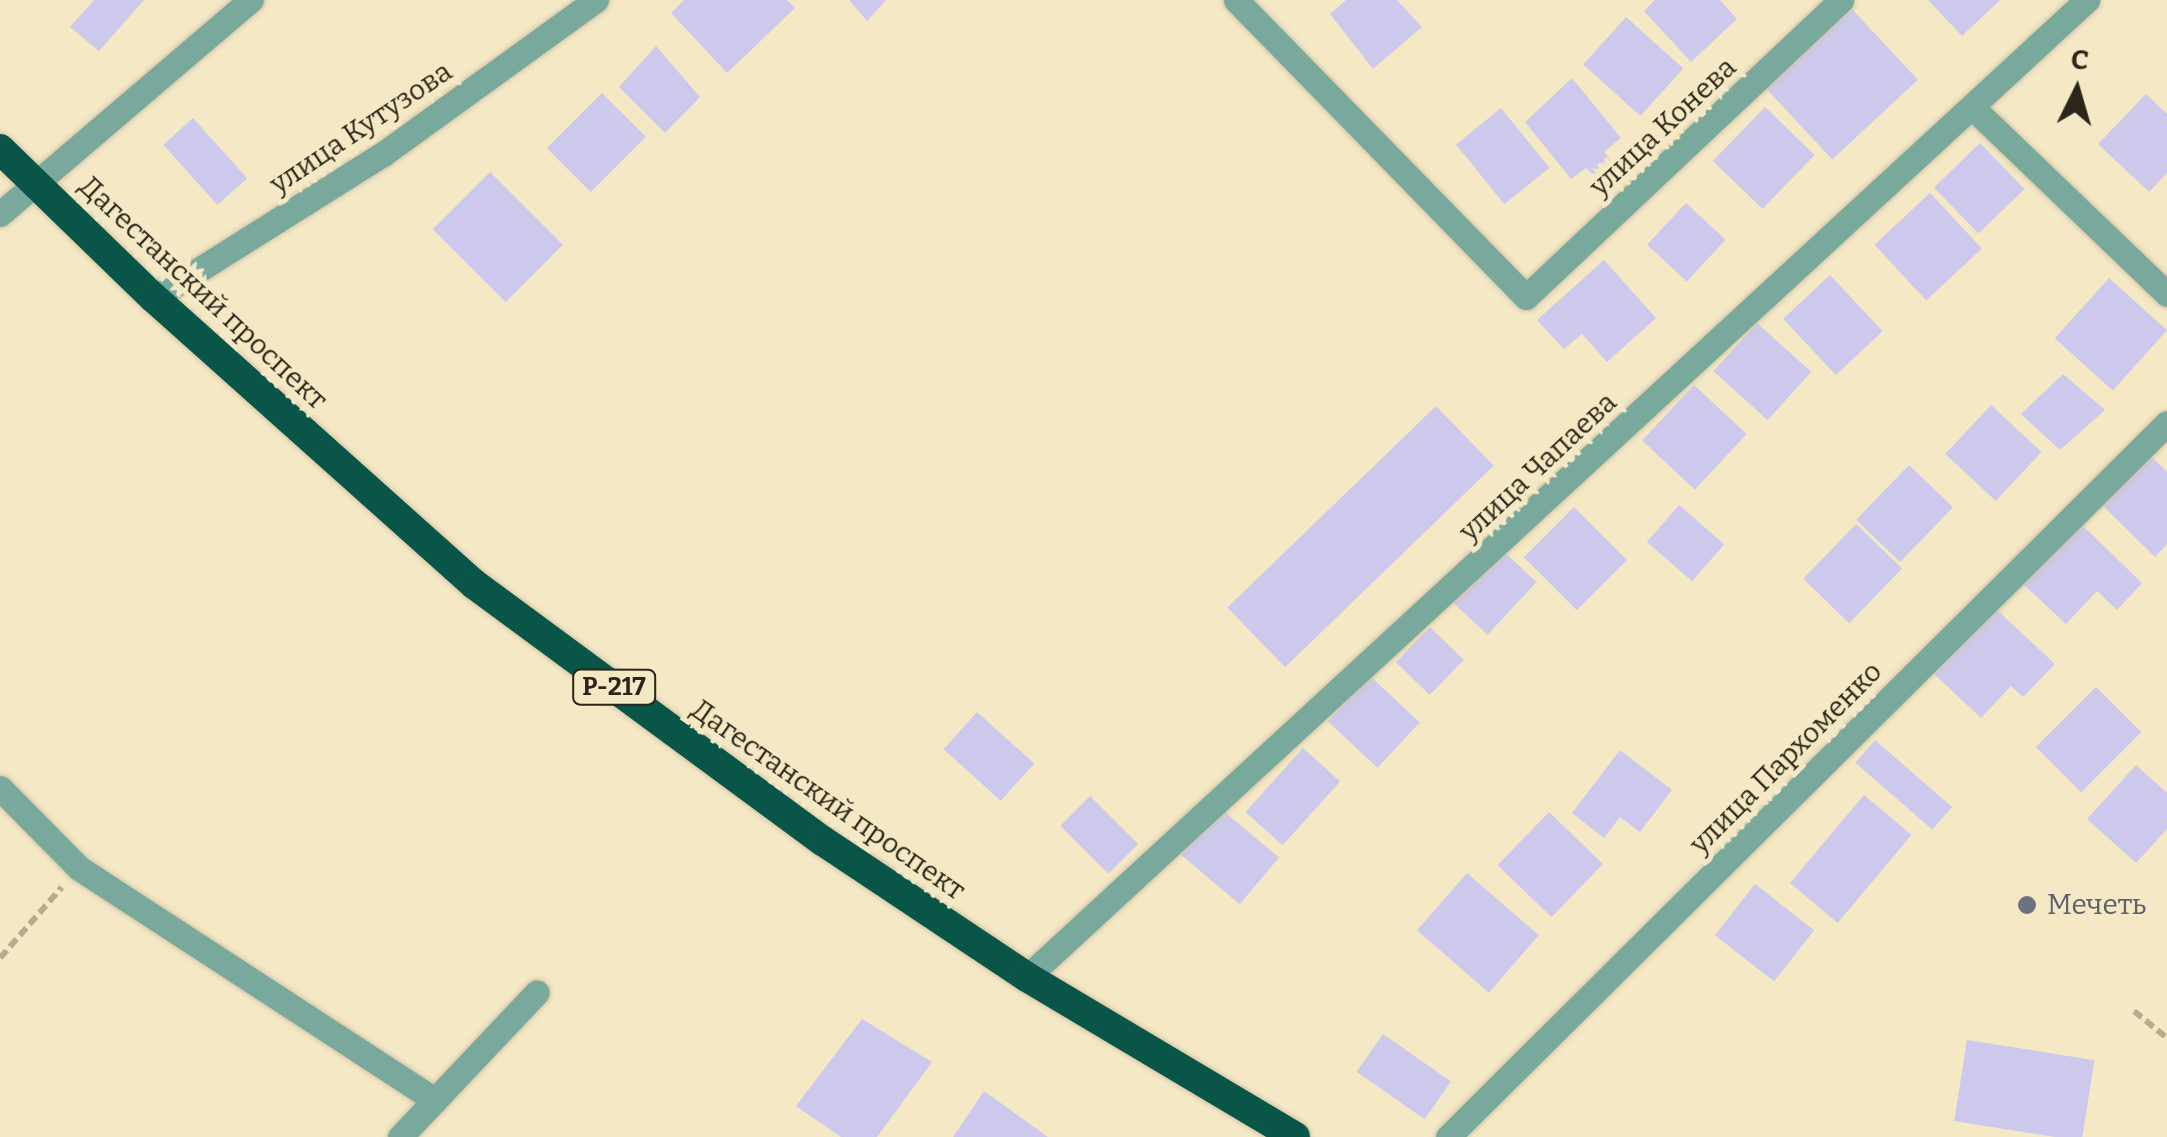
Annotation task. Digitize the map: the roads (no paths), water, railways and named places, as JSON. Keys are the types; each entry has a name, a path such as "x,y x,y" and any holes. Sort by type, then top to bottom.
{"highway":[{"name":"Дагестанский проспект","path":"0,149 154,298 474,584 823,842 1028,977 1294,1137"}],"street":[{"path":"0,214 250,0"},
{"name":"улица Кутузова","path":"154,298 383,154 596,0"},
{"name":"улица Конева","path":"1249,4 1526,297 1841,0"},
{"name":"улица Чапаева","path":"1028,977 1975,110 2087,0"},
{"path":"1975,110 2167,294"},
{"name":"улица Пархоменко","path":"1448,1137 2167,422"},
{"path":"0,788 79,868 434,1100"},
{"path":"400,1137 537,992"}],"place":[{"name":"Мечеть","path":"2027,905"}]}
